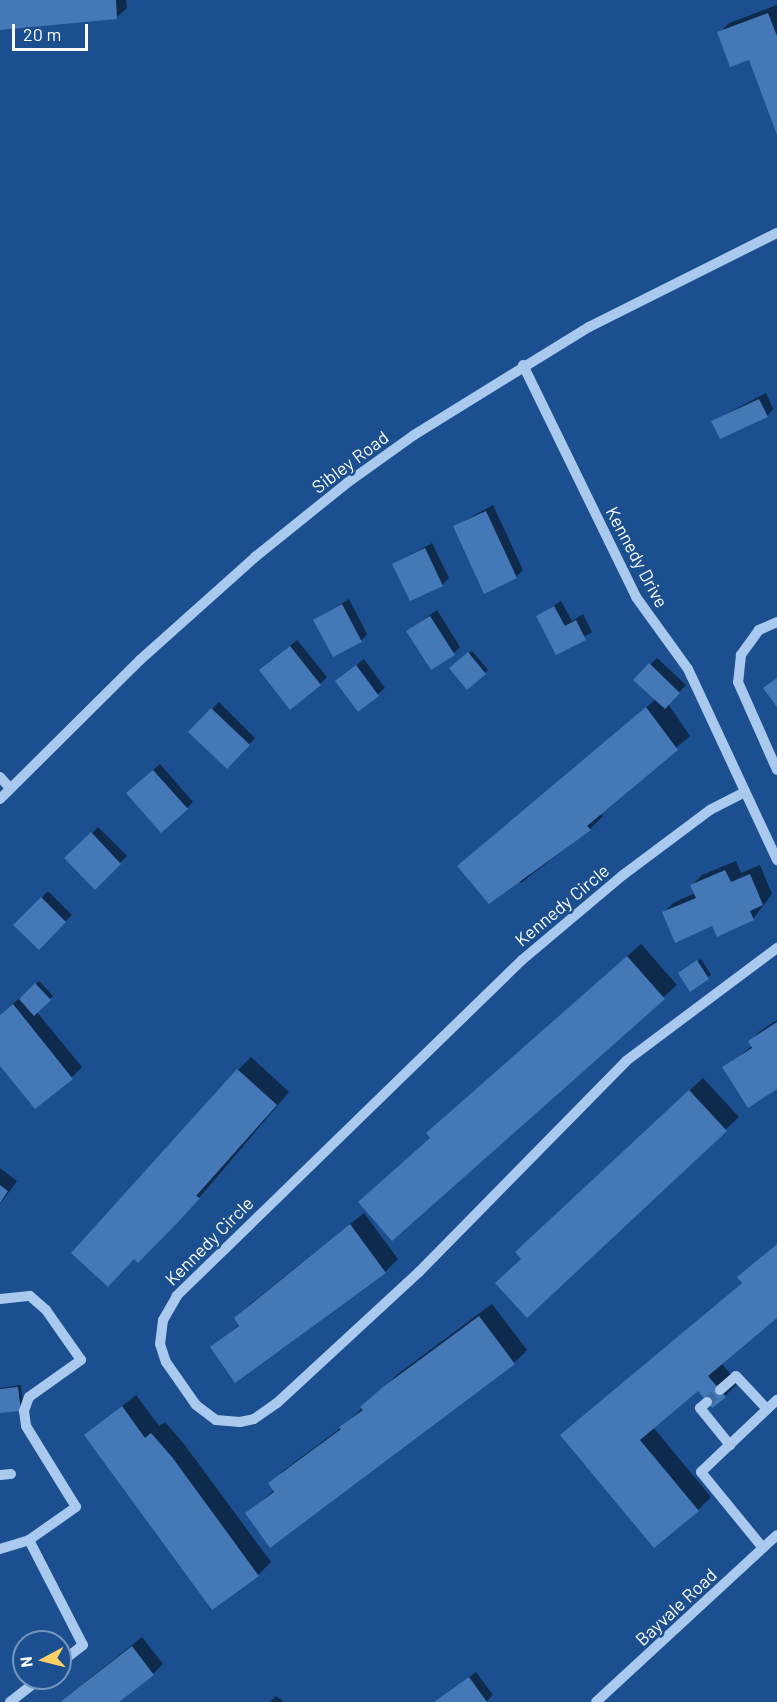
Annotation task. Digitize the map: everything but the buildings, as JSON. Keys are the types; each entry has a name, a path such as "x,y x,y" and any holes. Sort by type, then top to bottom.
{"street":[{"name":"Sibley Road","path":"0,799 140,660 255,557 366,469 523,366 648,294 777,233"},
{"name":"Kennedy Drive","path":"523,366 636,597 688,669 745,792"},
{"path":"777,622 759,630 741,655 738,682 777,770"},
{"path":"0,777 10,788"},
{"path":"745,792 777,860"},
{"name":"Kennedy Circle","path":"745,792 710,810 623,875 522,960 177,1296 163,1320 160,1344 166,1362 196,1405 216,1420 240,1422 254,1419 277,1403 419,1272 626,1061 777,948"},
{"path":"0,1299 30,1296 46,1310 81,1360 29,1397 24,1411 26,1426 76,1507 30,1540 0,1550"},
{"path":"720,1390 736,1376 767,1409"},
{"path":"763,1548 701,1472 777,1400"},
{"path":"707,1402 700,1408 730,1445"},
{"name":"Bayvale Road","path":"596,1702 777,1535"},
{"path":"30,1540 83,1645 72,1654"},
{"path":"10,1702 26,1690"}],"tunnel":[{"path":"707,1402 720,1390"}]}
